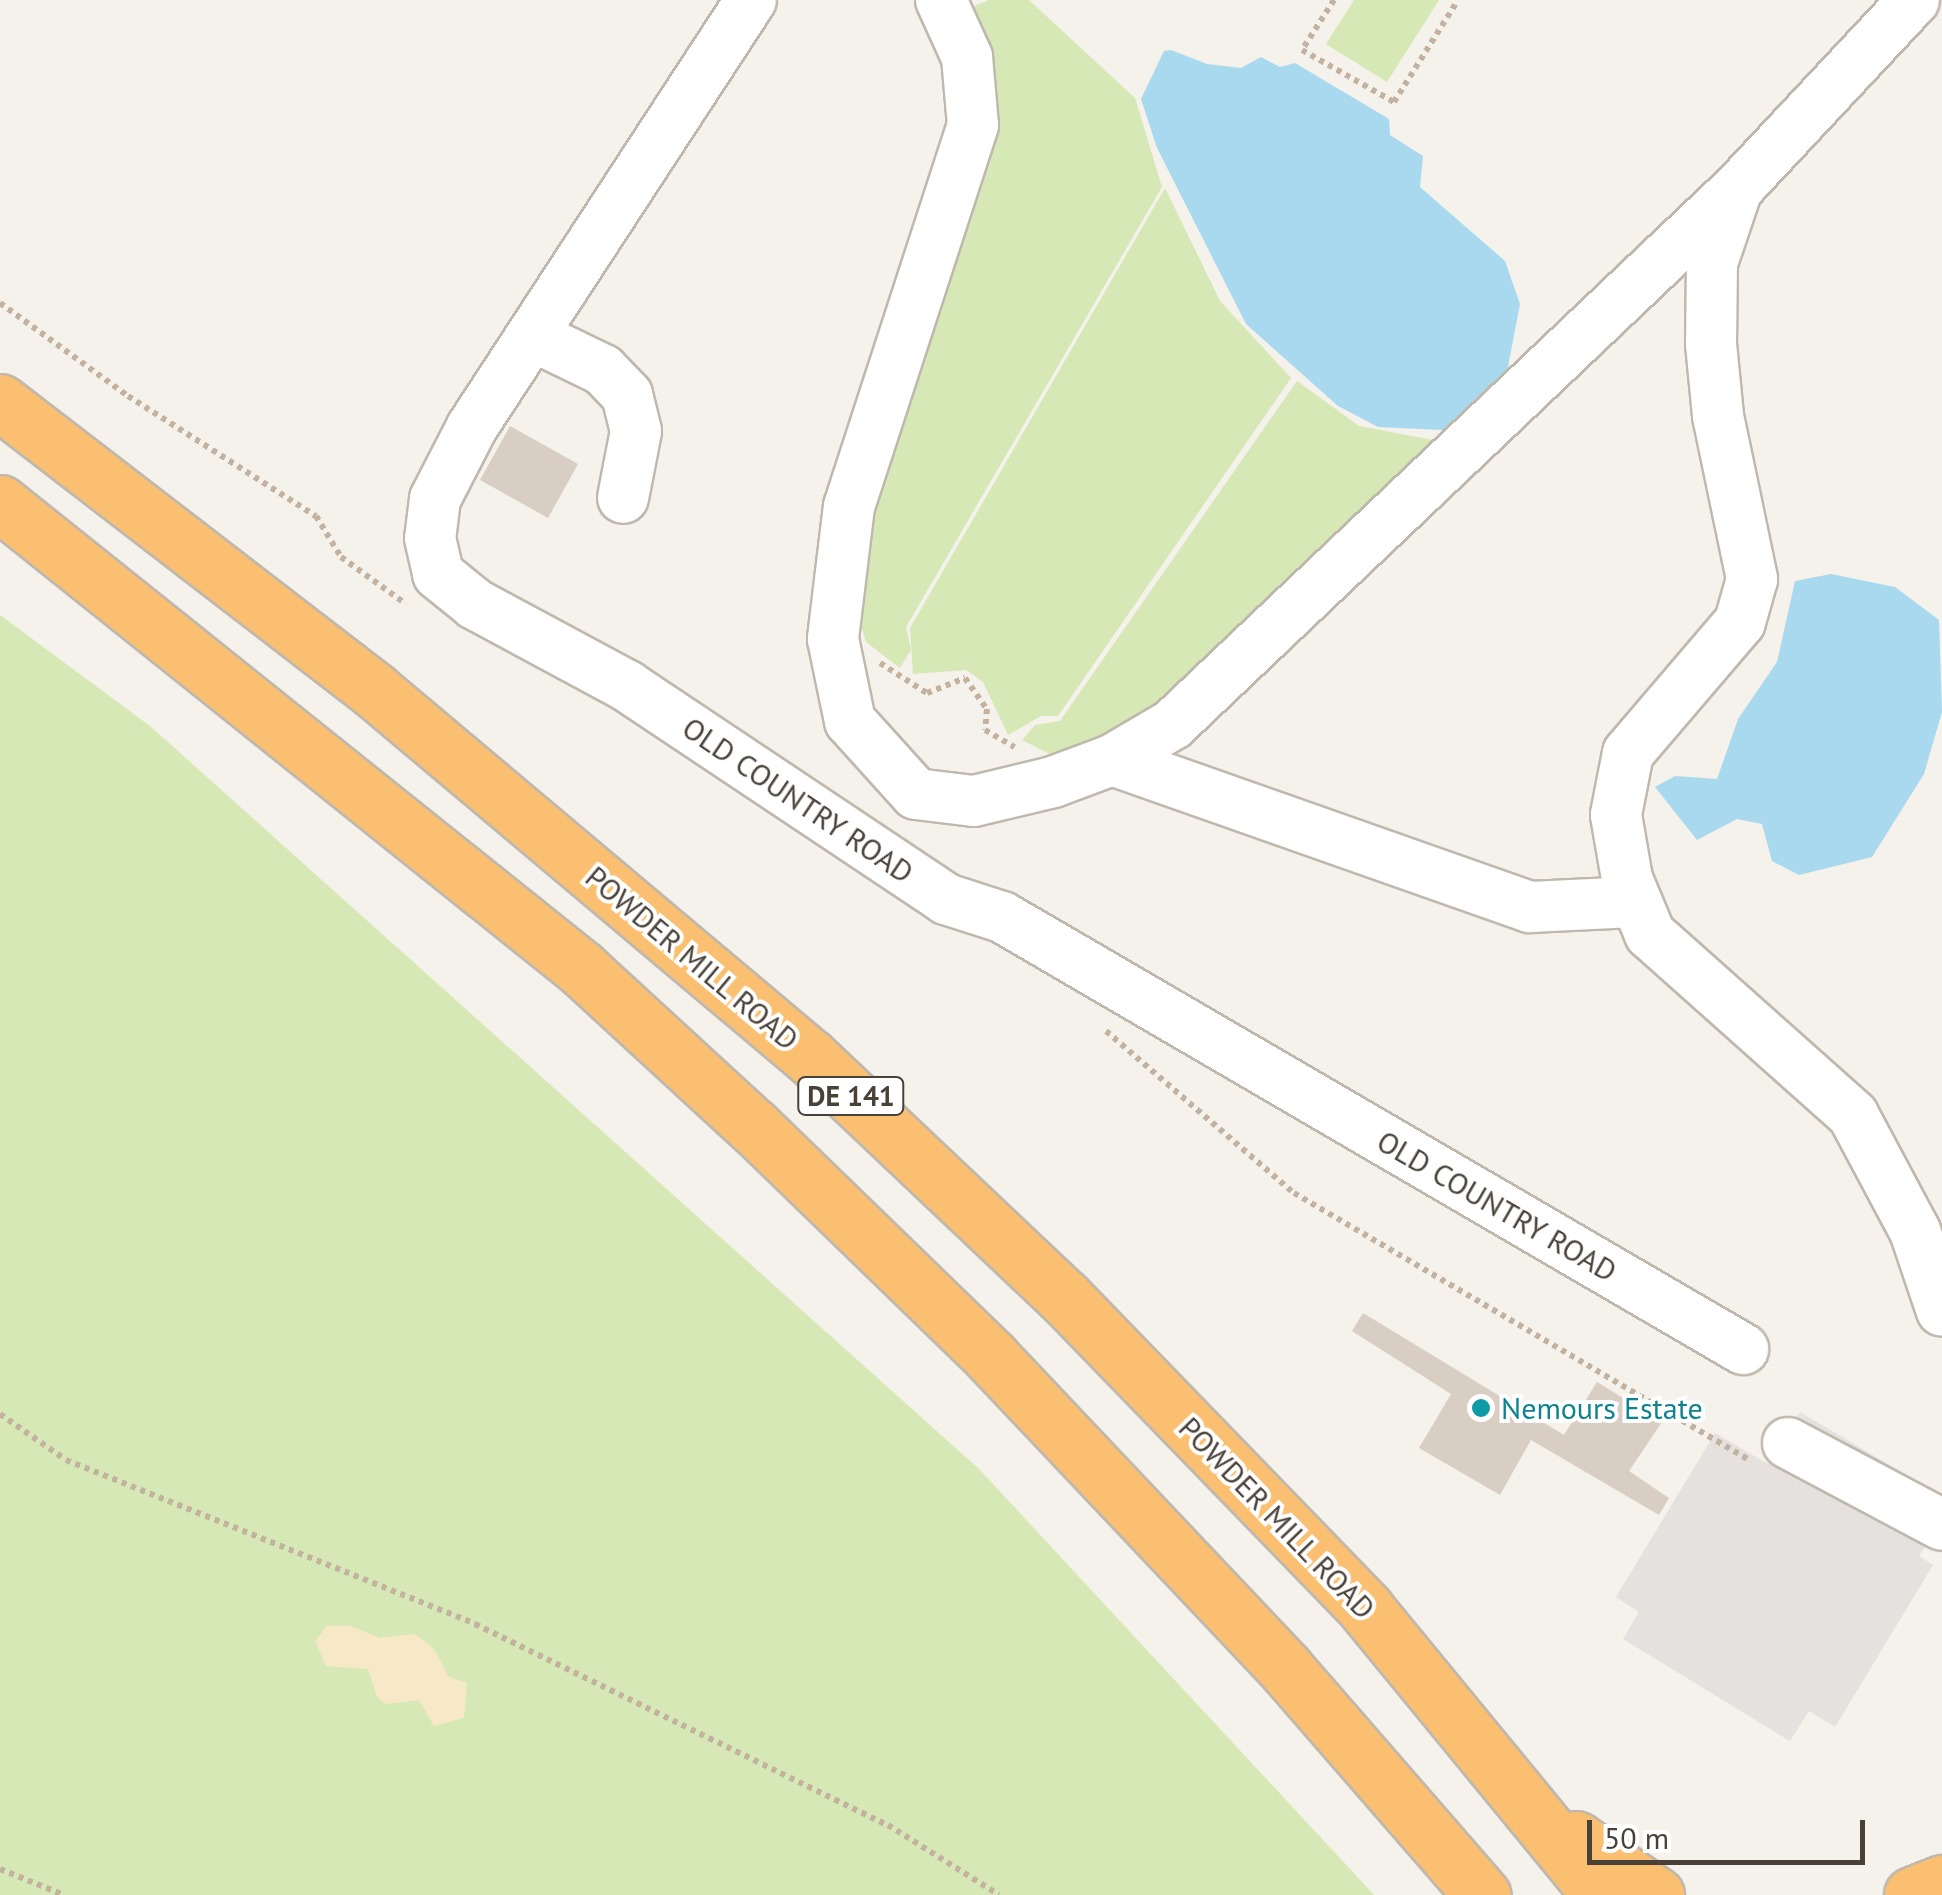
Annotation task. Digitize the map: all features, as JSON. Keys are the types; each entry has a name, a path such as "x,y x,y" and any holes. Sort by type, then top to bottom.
{"highway":[{"name":"POWDER MILL ROAD","path":"0,402 375,691 810,1057 1064,1296 1364,1608 1601,1895"},
{"name":"DE 141","path":"0,503 582,969 753,1126 991,1357 1285,1668 1482,1895"},
{"path":"1522,1795 1656,1895"},
{"path":"1912,1895 1942,1883"}],"street":[{"name":"OLD COUNTRY ROAD","path":"751,0 472,427 434,499 430,538 438,574 475,604 627,686 946,899 1002,917 1743,1350"},
{"path":"941,0 967,57 973,125 849,506 833,639 850,722 916,794 974,801 1094,767 1173,724 1737,190 1914,0"},
{"path":"1737,190 1712,264 1711,344 1718,416 1752,579 1740,622 1628,752 1616,815 1634,902 1650,934 1853,1115 1915,1231 1942,1311"},
{"path":"533,336 603,370 627,394 636,431 623,498"},
{"path":"1094,767 1530,907 1634,902"},
{"path":"1788,1443 1942,1525"}],"path":[{"path":"1334,0 1302,50 1394,102 1458,0"},
{"path":"836,618 858,649 927,693 965,678 978,688 987,709 985,730 1094,767"},
{"path":"0,1414 66,1460 475,1624 888,1825 999,1895"},
{"path":"0,1869 64,1895"}],"green space":[{"path":"989,0 1029,0 1135,98 1162,187 906,627 911,650 900,668 866,642 849,585 982,130 964,10"},
{"path":"1354,0 1439,0 1387,82 1326,44"},
{"path":"1165,188 1220,301 1291,378 1058,716 1041,716 1008,735 983,682 966,670 913,674 910,628"},
{"path":"1297,381 1359,426 1438,441 1167,720 1058,758 1022,740 1035,725 1060,721"},
{"path":"0,615 150,726 979,1469 1374,1895 0,1895"}],"sand":[{"path":"327,1626 350,1626 380,1638 415,1634 434,1649 449,1677 467,1683 464,1718 434,1726 419,1700 385,1704 377,1697 368,1669 326,1666 315,1641"}],"shaded area":[{"path":"1800,1412 1942,1496 1942,1521 1919,1556 1933,1565 1835,1727 1809,1711 1790,1741 1623,1639 1639,1612 1616,1597 1715,1433 1768,1464"}],"water":[{"path":"1164,51 1207,64 1241,68 1261,57 1280,67 1295,63 1389,119 1390,135 1423,156 1420,187 1505,261 1520,304 1507,372 1512,388 1463,431 1378,427 1338,406 1246,324 1157,148 1141,99"},
{"path":"1831,574 1895,587 1939,620 1942,712 1924,774 1872,857 1799,875 1772,861 1762,824 1737,819 1697,840 1655,787 1675,776 1717,779 1738,719 1777,662 1795,581"}],"building":[{"path":"510,426 578,464 548,518 480,480"},
{"name":"Nemours Estate","path":"1363,1313 1564,1435 1597,1382 1662,1422 1629,1471 1669,1498 1659,1515 1531,1440 1500,1495 1419,1448 1451,1394 1352,1331"}],"place":[{"name":"Nemours Estate","path":"1481,1408"}]}
